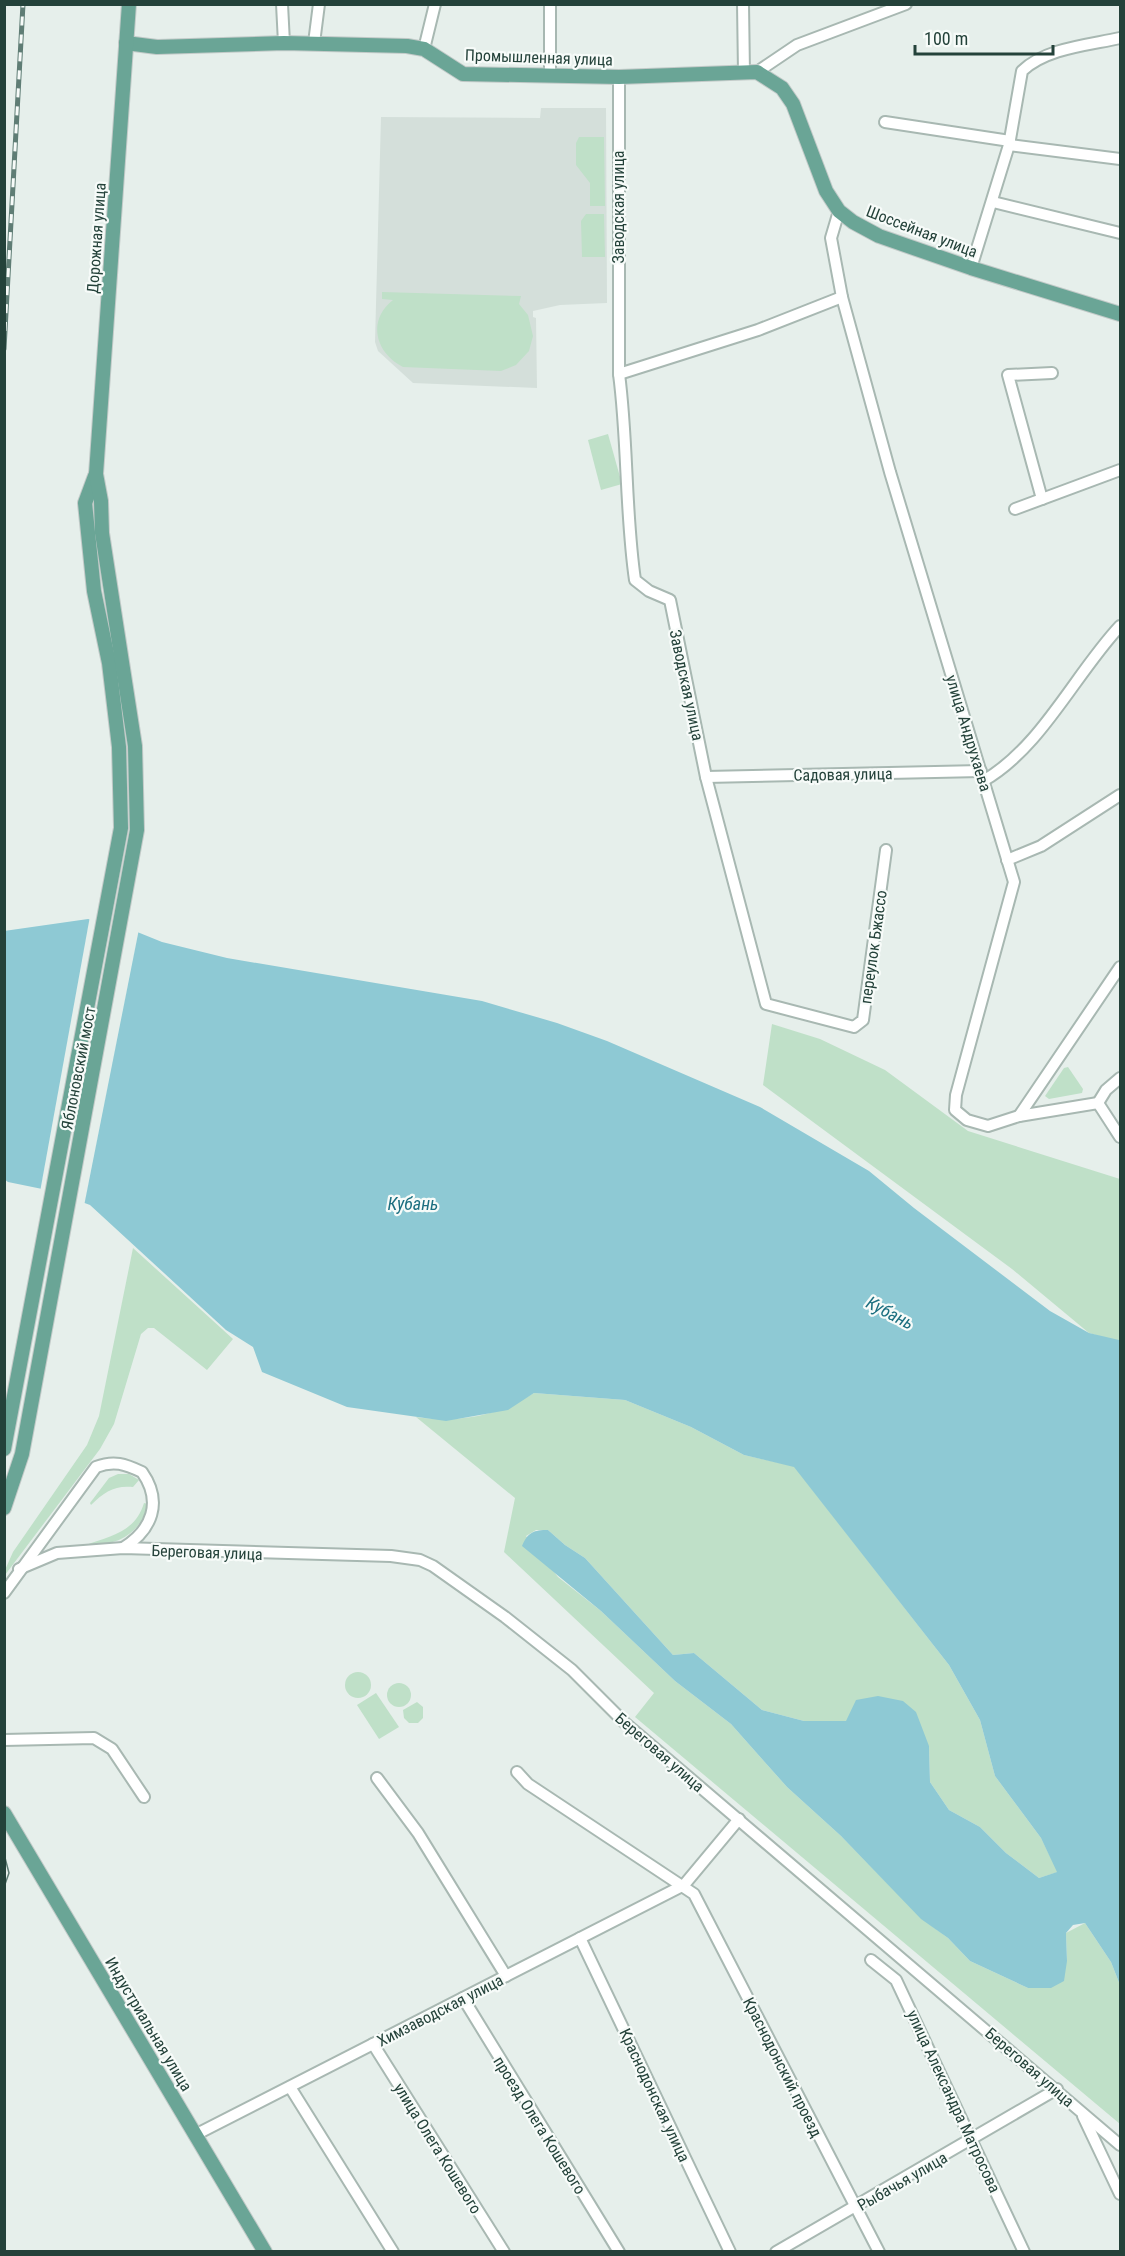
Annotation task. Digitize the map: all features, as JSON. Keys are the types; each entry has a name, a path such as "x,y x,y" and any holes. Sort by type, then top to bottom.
{"main road":[{"name":"Дорожная улица","path":"129,4 96,474 101,501 102,533 135,746"},
{"name":"Промышленная улица","path":"126,43 157,47 284,43 407,46 424,49 463,74 619,77 751,73"},
{"name":"Шоссейная улица","path":"751,73 783,88 793,104 826,191 839,211 879,236 971,268 1120,314"},
{"name":"Дорожная улица","path":"96,474 86,503 94,591 109,663 119,747"},
{"name":"Яблоновский мост","path":"4,1508 22,1454 137,830 135,746"},
{"name":"Яблоновский мост","path":"4,1449 18,1390 101,926 114,880 121,828 119,747"},
{"name":"Индустриальная улица","path":"4,1813 265,2252"}],"street":[{"path":"282,4 284,43"},
{"path":"314,44 319,4"},
{"path":"424,49 435,4"},
{"path":"549,76 550,4"},
{"path":"743,4 751,73 797,45 906,4"},
{"path":"971,268 1010,143 1022,71 1031,63 1055,53 1120,38"},
{"name":"Заводская улица","path":"619,77 620,374 625,418 629,538 635,580 649,591 670,600 706,777 766,1004 771,1007"},
{"path":"885,122 1120,159"},
{"path":"993,202 1120,233"},
{"name":"улица Андрухаева","path":"839,211 831,238 842,297 890,472 1014,882 956,1095 955,1110 967,1120 988,1126 1019,1116 1098,1103"},
{"path":"620,374 758,330 842,297"},
{"path":"1042,499 1008,375 1052,373"},
{"path":"1015,508 1120,470"},
{"path":"982,776 1004,769 1024,749 1120,626"},
{"name":"Садовая улица","path":"706,777 982,776"},
{"path":"1007,860 1041,846 1120,795"},
{"name":"переулок Бжассо","path":"771,1007 854,1027 863,1020 886,850"},
{"path":"1019,1116 1120,968"},
{"path":"1120,1078 1106,1090 1098,1103 1120,1137"},
{"name":"Береговая улица","path":"4,1593 19,1569 50,1531 96,1467 108,1462 118,1462 142,1472 154,1500 153,1510 146,1527 123,1548"},
{"path":"50,1531 55,1546 66,1553"},
{"name":"Береговая улица","path":"19,1569 46,1557 123,1548 391,1556 420,1560 474,1594 572,1670 625,1723 1120,2145"},
{"path":"4,1740 94,1738 112,1749 144,1797"},
{"path":"517,1772 538,1791 675,1882 684,1885"},
{"path":"377,1778 418,1833 506,1976"},
{"name":"Химзаводская улица","path":"195,2135 684,1885 739,1819"},
{"name":"Краснодонский проезд","path":"684,1885 694,1894 879,2252"},
{"name":"Краснодонская улица","path":"580,1938 730,2252"},
{"name":"улица Александра Матросова","path":"871,1960 896,1980 1024,2252"},
{"name":"проезд Олега Кошевого","path":"463,1998 618,2252"},
{"name":"улица Олега Кошевого","path":"373,2044 504,2252"},
{"path":"290,2087 393,2252"},
{"name":"Рыбачья улица","path":"776,2252 973,2140 1057,2089"},
{"path":"1080,2110 1120,2194"}],"shaded area":[{"path":"541,108 606,108 607,303 560,305 533,311 533,317 536,318 537,388 413,383 378,351 375,342 381,117 540,118"}],"green space":[{"path":"579,137 604,137 605,206 590,206 590,183 576,165 576,143"},
{"path":"586,214 604,214 605,257 582,257 581,221"},
{"path":"382,292 521,296 519,304 528,315 533,336 529,351 516,365 501,371 403,367 386,353 378,336 377,326 380,317 393,300 382,299"},
{"path":"608,434 622,484 601,490 588,440"},
{"path":"772,1024 820,1039 885,1070 968,1131 1120,1179 1120,1342 1089,1333 1012,1269 763,1085"},
{"path":"1068,1067 1083,1089 1082,1093 1049,1099 1045,1096 1064,1068"},
{"path":"133,1248 233,1339 207,1370 154,1328 148,1328 141,1334 114,1424 100,1449 5,1575 13,1552 87,1445 99,1416"},
{"path":"534,1393 625,1400 691,1427 744,1455 794,1466 949,1665 980,1720 995,1776 1041,1838 1058,1872 1039,1878 1006,1853 980,1827 949,1810 930,1782 929,1746 846,1721 804,1721 762,1710 694,1653 673,1655 585,1558 548,1530 536,1530 526,1536 558,1577 601,1611 675,1681 731,1724 787,1787 841,1836 921,1918 948,1938 970,1961 1028,1988 1067,1961 1066,1933 1085,1923 1111,1962 1120,1985 1120,2124 635,1717 654,1693 504,1552 515,1498 416,1417 447,1419 477,1416 506,1407"},
{"path":"118,1474 129,1474 139,1480 133,1487 110,1490 91,1505 90,1503 109,1478"},
{"path":"144,1503 148,1504 144,1515 133,1531 117,1541 86,1545 112,1536 128,1527 140,1513"},
{"path":"358,1672 367,1676 371,1685 367,1694 358,1698 349,1694 345,1685 349,1676"},
{"path":"399,1683 408,1686 411,1695 408,1704 399,1707 390,1704 387,1695 390,1686"},
{"path":"376,1693 399,1727 379,1739 357,1705"},
{"path":"417,1702 423,1707 423,1718 418,1723 409,1723 404,1718 403,1710"}],"water":[{"name":"Кубань","path":"88,919 120,925 162,942 227,958 482,1001 557,1023 607,1041 760,1107 869,1171 1050,1311 1089,1333 1119,1340 1120,1985 1111,1962 1085,1923 1073,1925 1066,1933 1067,1961 1064,1981 1051,1988 1028,1988 970,1961 948,1938 921,1919 841,1836 787,1787 731,1724 675,1681 601,1611 522,1546 532,1533 548,1530 585,1558 673,1655 694,1653 762,1710 804,1721 846,1721 856,1700 878,1696 903,1701 916,1712 929,1746 930,1782 949,1810 980,1827 1006,1853 1039,1878 1057,1872 1041,1838 995,1776 980,1720 949,1665 794,1467 744,1455 691,1427 625,1400 534,1393 508,1410 446,1421 347,1407 262,1372 253,1347 226,1330 90,1205 52,1191 8,1182 4,1179 4,931"}],"pier":[{"path":"90,916 139,929 84,1206 40,1192"}],"tram line":[{"path":"4,1854 9,1873 4,1887"}],"railway":[{"path":"4,349 23,4"}]}
